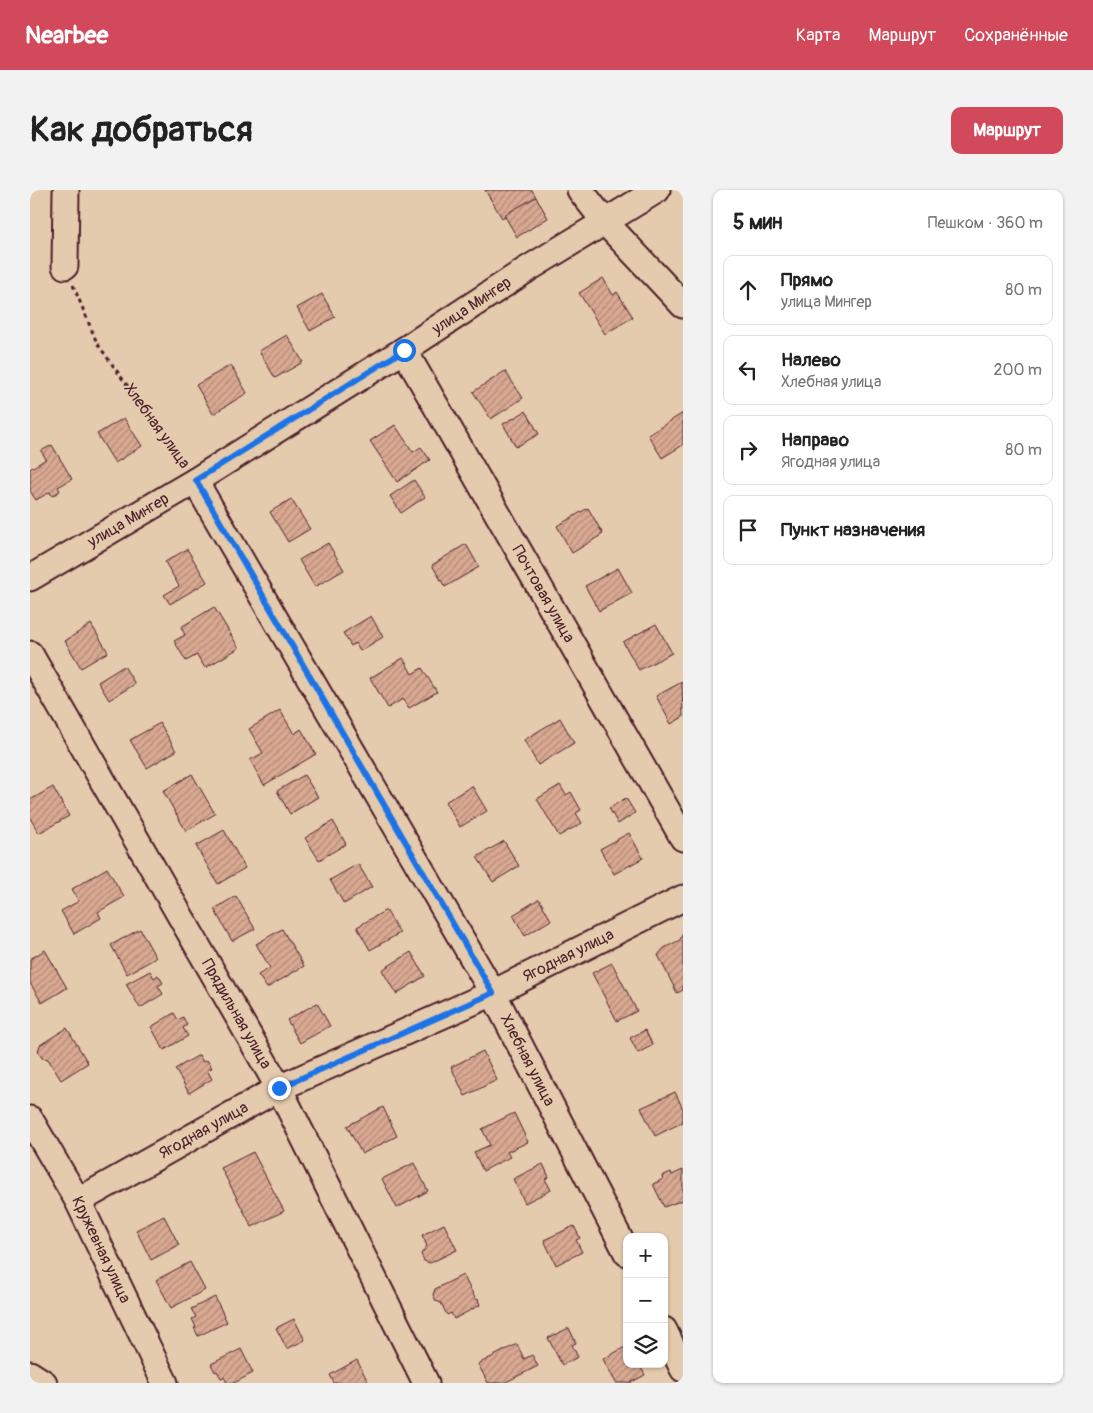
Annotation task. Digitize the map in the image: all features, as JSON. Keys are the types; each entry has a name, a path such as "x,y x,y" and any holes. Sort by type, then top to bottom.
{"street":[{"path":"65,266 66,190"},
{"path":"580,190 605,222 683,305"},
{"name":"улица Мингер","path":"30,578 196,480 404,350 526,270 657,190"},
{"name":"Почтовая улица","path":"404,350 683,838"},
{"name":"Хлебная улица","path":"196,480 493,993 623,1245"},
{"name":"Прядильная улица","path":"30,654 279,1088 426,1383"},
{"name":"Ягодная улица","path":"78,1201 279,1088 493,993 683,898"},
{"name":"Кружевная улица","path":"30,1119 78,1201 165,1383"},
{"path":"668,1338 683,1369"},
{"path":"30,1374 44,1383"}],"path":[{"name":"Хлебная улица","path":"65,266 97,343 196,480"}],"building":[{"path":"485,190 532,190 536,197 502,218"},
{"path":"536,197 548,218 517,237 504,215"},
{"path":"603,278 613,295 617,292 633,317 605,334 579,293"},
{"path":"322,294 335,317 310,331 297,308"},
{"path":"287,335 303,362 275,378 259,351"},
{"path":"231,365 247,393 213,414 196,385"},
{"path":"505,371 523,398 491,419 473,392"},
{"path":"526,411 539,434 516,447 503,424"},
{"path":"683,413 683,445 662,458 648,435"},
{"path":"124,418 142,446 115,463 97,434"},
{"path":"395,425 413,452 421,447 430,460 397,482 370,441"},
{"path":"52,445 72,479 58,487 60,491 52,496 50,492 36,500 30,491 30,469 46,459 41,451"},
{"path":"414,480 425,497 401,513 390,496"},
{"path":"291,499 310,529 288,542 270,512"},
{"path":"588,508 603,534 572,553 557,526"},
{"path":"328,543 344,570 315,587 299,560"},
{"path":"466,544 479,567 445,587 432,565"},
{"path":"187,549 207,582 170,604 164,595 179,586 165,562"},
{"path":"618,568 632,593 599,611 585,586"},
{"path":"214,607 239,648 205,668 197,655 186,661 174,641 185,635 181,627"},
{"path":"371,616 383,637 360,651 355,643 351,646 343,633"},
{"path":"91,624 108,652 81,668 65,641"},
{"path":"656,624 672,653 639,670 623,642"},
{"path":"403,658 412,674 422,668 437,692 409,708 403,699 388,708 370,678"},
{"path":"124,666 135,684 109,700 98,682"},
{"path":"682,682 683,717 671,724 656,696"},
{"path":"280,710 294,734 301,729 316,754 264,785 250,760 263,753 249,729"},
{"path":"560,718 574,743 538,765 524,740"},
{"path":"160,723 176,751 147,768 130,740"},
{"path":"192,774 215,814 186,831 163,791"},
{"path":"304,775 318,797 290,814 277,791"},
{"path":"560,785 566,795 571,792 581,810 576,813 582,823 559,836 537,799"},
{"path":"472,786 487,811 460,827 445,802"},
{"path":"53,787 69,816 39,833 30,818 30,800"},
{"path":"626,798 635,813 618,824 609,808"},
{"path":"333,821 346,844 319,860 305,838"},
{"path":"224,830 245,868 218,884 196,846"},
{"path":"629,833 643,858 614,874 600,849"},
{"path":"504,841 519,866 493,882 477,857"},
{"path":"358,864 372,887 344,904 330,880"},
{"path":"107,868 124,897 98,912 101,918 74,934 61,911 79,901 72,889"},
{"path":"236,896 255,929 232,941 214,909"},
{"path":"539,899 551,920 525,936 513,915"},
{"path":"386,910 400,933 370,950 357,927"},
{"path":"140,929 156,958 127,974 111,945"},
{"path":"282,929 304,966 267,988 258,975 270,968 256,944"},
{"path":"683,933 683,990 677,993 658,955 664,948 680,940"},
{"path":"45,950 67,988 42,1003 30,983 30,959"},
{"path":"411,952 425,976 396,994 382,970"},
{"path":"612,963 637,1011 617,1021 592,973"},
{"path":"150,971 154,978 158,975 163,983 158,986 163,994 140,1008 126,984"},
{"path":"317,1003 330,1026 300,1043 287,1020"},
{"path":"174,1013 178,1020 183,1017 187,1025 183,1028 188,1036 164,1050 151,1027"},
{"path":"67,1028 88,1063 61,1080 48,1059 42,1058 38,1051 40,1045"},
{"path":"645,1030 653,1045 638,1053 630,1038"},
{"path":"483,1051 497,1080 465,1096 451,1067"},
{"path":"199,1055 203,1062 207,1060 212,1068 207,1070 212,1079 189,1093 175,1069"},
{"path":"675,1092 683,1109 683,1122 655,1136 641,1108"},
{"path":"383,1107 397,1136 362,1154 347,1126"},
{"path":"514,1113 528,1142 507,1152 510,1157 483,1171 474,1152 490,1145 482,1129"},
{"path":"253,1152 284,1211 252,1227 221,1168"},
{"path":"414,1163 428,1191 397,1208 382,1179"},
{"path":"543,1164 549,1177 545,1179 551,1190 525,1203 513,1179"},
{"path":"683,1170 683,1200 664,1207 653,1184 663,1179 662,1176 671,1172 672,1175"},
{"path":"164,1216 179,1245 151,1260 136,1230"},
{"path":"444,1224 457,1250 430,1263 424,1261 421,1254 427,1246 422,1235"},
{"path":"574,1226 580,1238 576,1240 582,1252 556,1265 544,1240"},
{"path":"190,1262 205,1290 171,1308 156,1280"},
{"path":"463,1275 480,1305 454,1319 451,1313 447,1315 441,1303 436,1301 433,1295 435,1289"},
{"path":"215,1297 227,1322 198,1336 192,1319 196,1317 191,1309"},
{"path":"294,1319 305,1340 287,1349 276,1328"},
{"path":"569,1328 576,1343 572,1345 578,1357 562,1365 548,1338"},
{"path":"517,1344 524,1359 532,1355 538,1366 504,1383 488,1383 478,1364"},
{"path":"623,1348 623,1368 641,1368 645,1375 630,1383 616,1383 603,1359"},
{"path":"241,1349 253,1373 234,1383 227,1383 224,1377 221,1378 217,1371 215,1372 211,1364"},
{"path":"357,1360 368,1382 334,1383 330,1375"}],"route":[{"path":"279,1088 493,993 196,480 404,350"}]}
